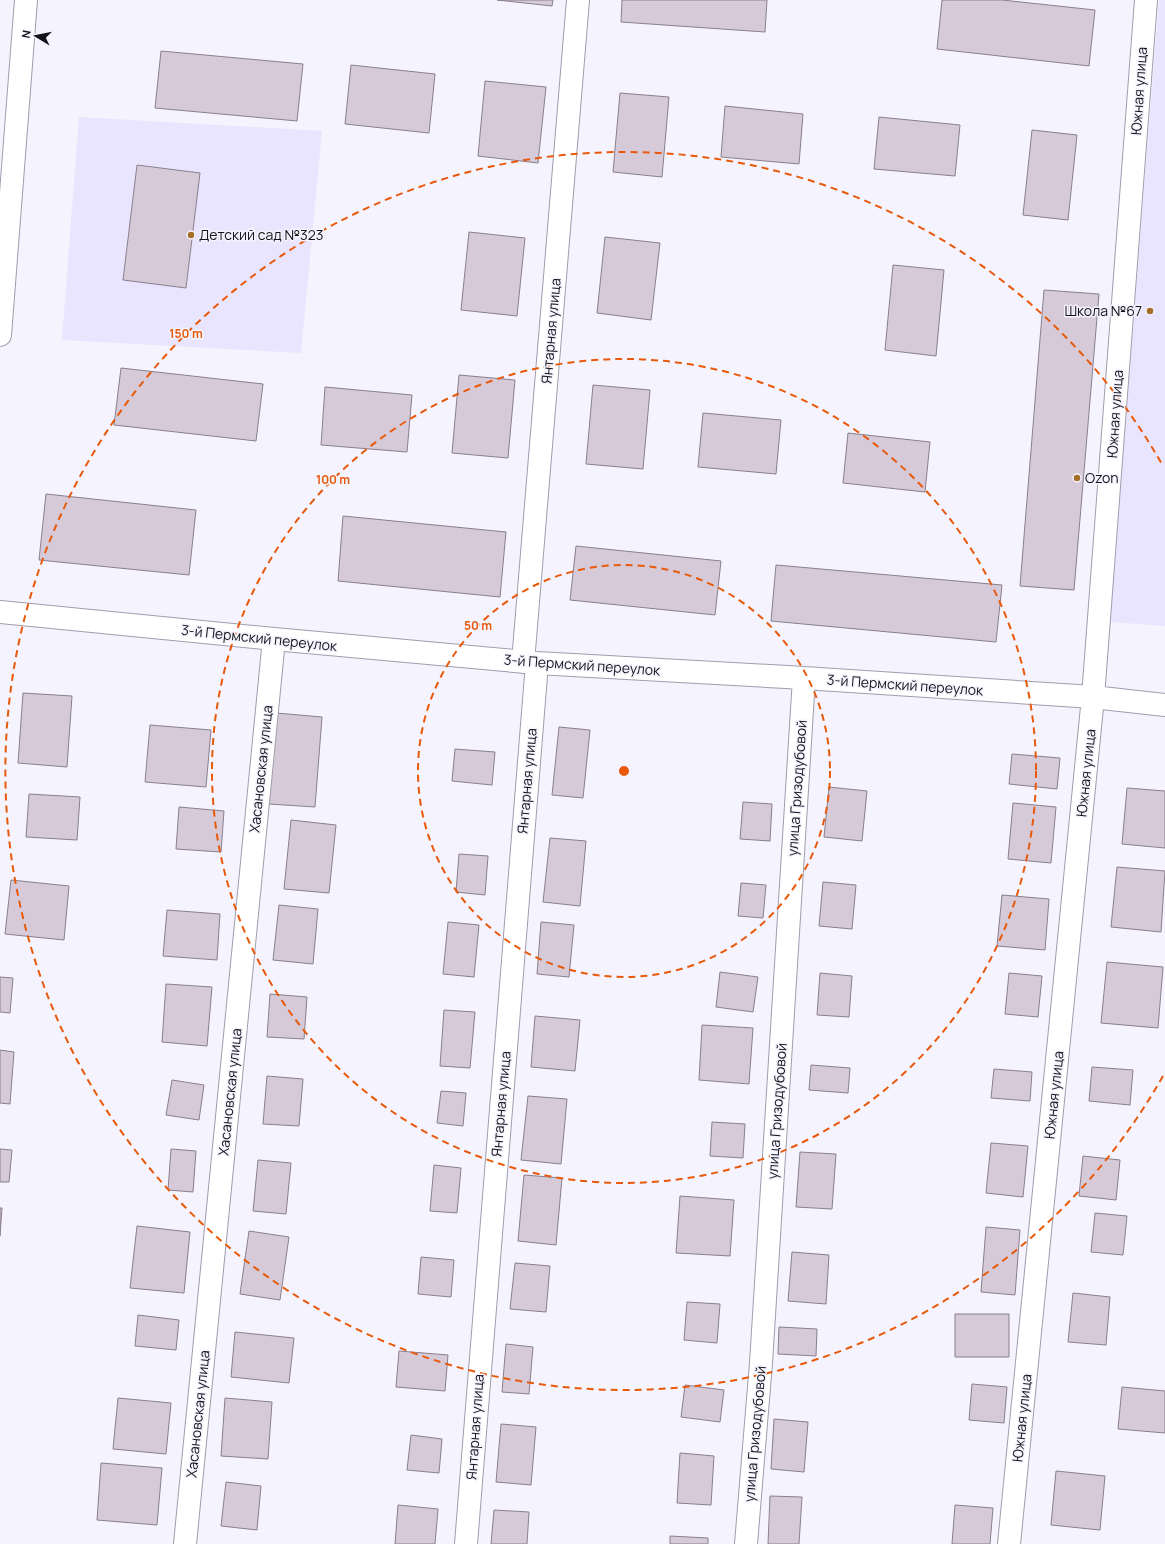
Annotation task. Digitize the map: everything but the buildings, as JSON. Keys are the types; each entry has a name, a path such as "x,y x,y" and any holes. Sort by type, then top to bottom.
{"street":[{"path":"0,323 26,0"},
{"name":"Янтарная улица","path":"466,1544 578,0"},
{"name":"Южная улица","path":"1010,1544 1093,697 1146,0"},
{"name":"3-й Пермский переулок","path":"0,612 530,663 804,678 1093,697 1165,705"},
{"name":"Хасановская улица","path":"185,1544 274,639"},
{"name":"улица Гризодубовой","path":"746,1544 761,1363 804,678"}],"shaded area":[{"name":"Школа №67","path":"1159,0 1165,0 1165,626 1110,622"},
{"name":"Детский сад №323","path":"79,117 322,131 301,353 62,340"}],"place":[{"name":"Детский сад №323","path":"191,235"},
{"name":"Школа №67","path":"1150,311"},
{"name":"Ozon","path":"1077,478"}]}
